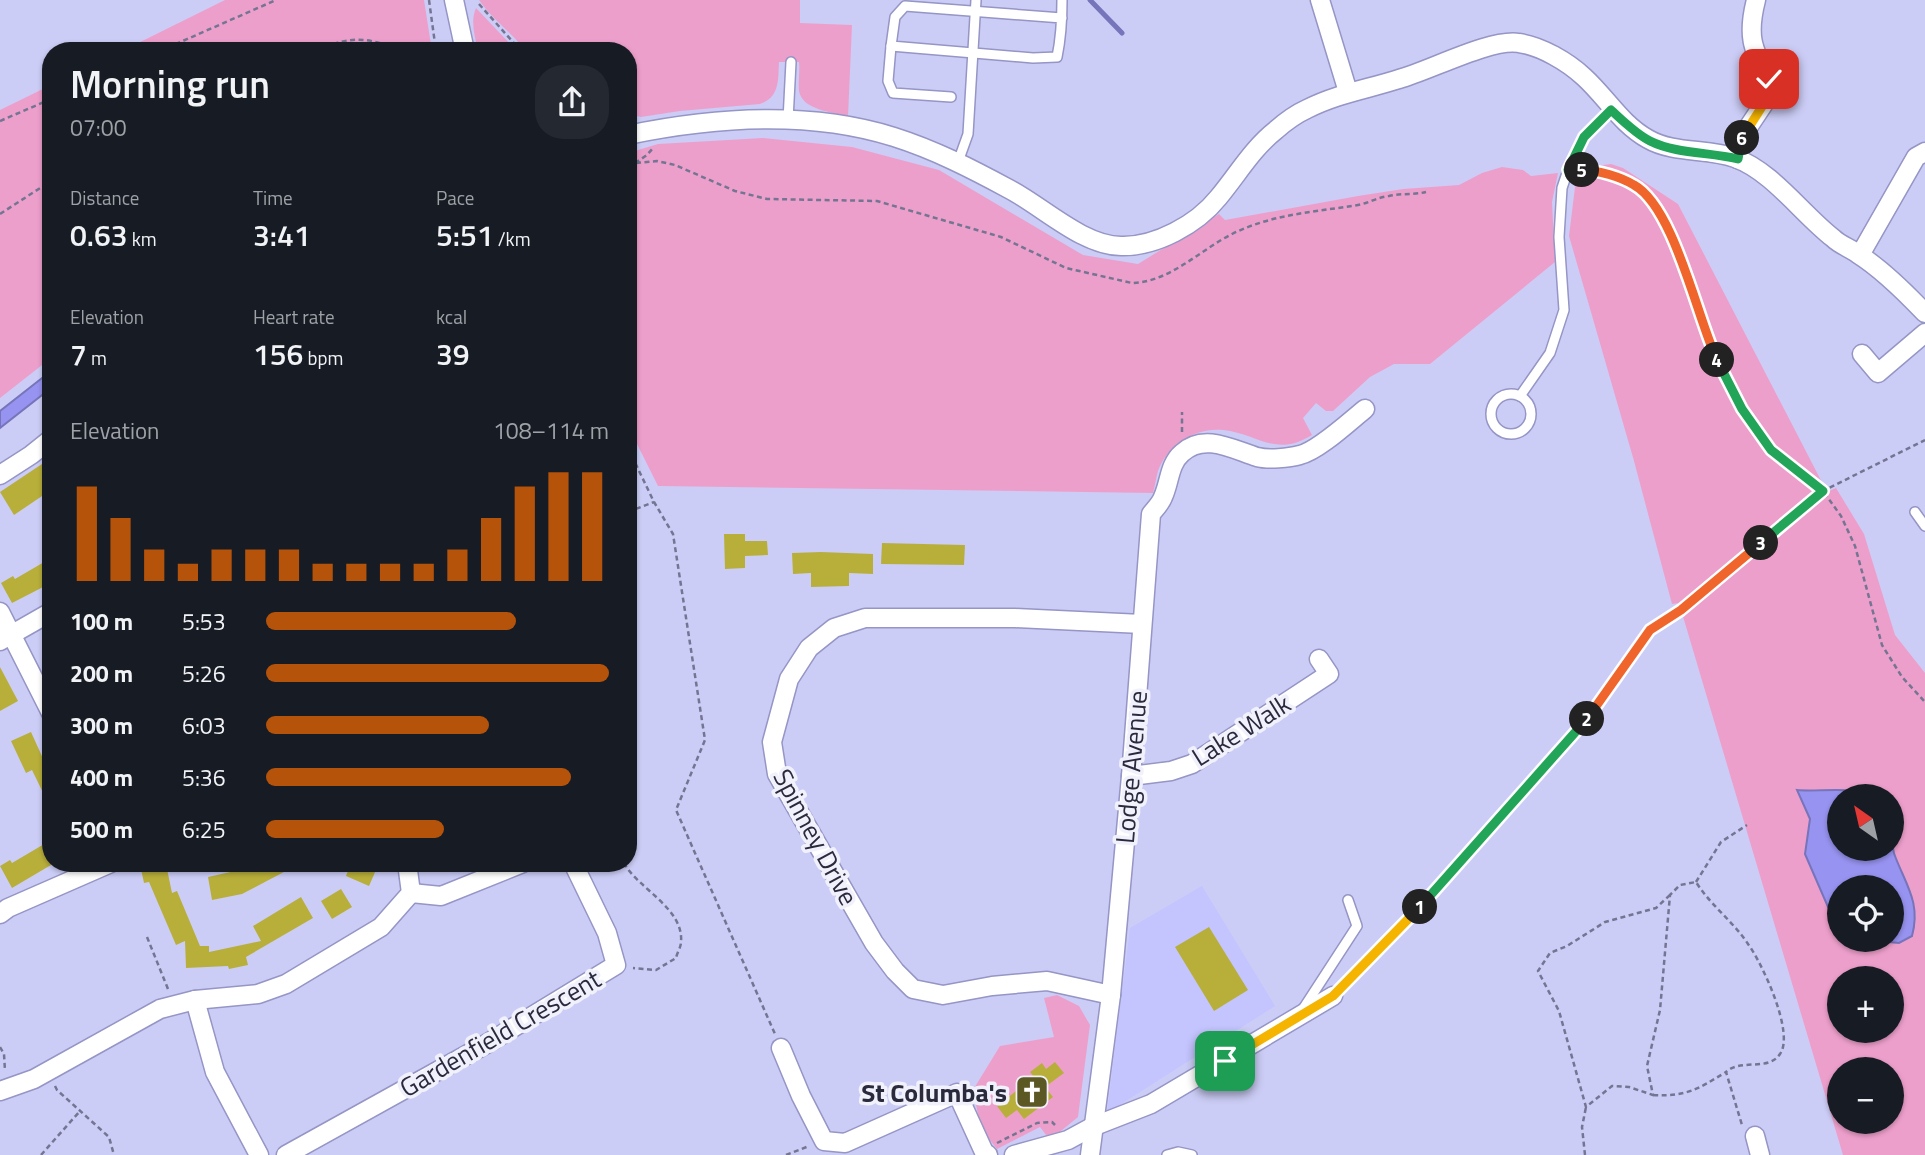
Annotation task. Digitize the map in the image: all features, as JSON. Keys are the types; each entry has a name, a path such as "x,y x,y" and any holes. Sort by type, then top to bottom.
{"street":[{"path":"454,0 463,42"},
{"path":"1320,0 1348,92"},
{"path":"1738,159 1743,135 1763,105 1769,79 1754,53 1751,22 1756,0"},
{"path":"637,133 714,121 788,120 851,127 892,136 958,162 1019,194 1088,238 1120,247 1152,242 1184,227 1216,201 1247,158 1274,131 1304,110 1348,92 1398,80 1444,64 1479,48 1517,42 1552,55 1584,76 1611,110 1651,141 1738,159 1765,176 1835,241 1860,255 1925,313"},
{"path":"1860,255 1916,157 1925,152"},
{"path":"1862,354 1878,373 1925,333"},
{"name":"Lodge Avenue","path":"1090,1155 1111,995 1151,514 1163,497 1169,475 1182,453 1197,444 1218,444 1258,457 1301,455 1365,409"},
{"path":"0,475 42,446"},
{"path":"0,612 6,638 42,698"},
{"path":"6,638 42,617"},
{"name":"Spinney Drive","path":"1111,995 1047,981 992,986 943,995 913,989 874,943 777,774 772,742 789,679 809,648 834,628 865,618 1015,618 1142,624"},
{"name":"Lake Walk","path":"1131,776 1171,771 1192,764 1329,674 1319,659"},
{"path":"3,906 88,872"},
{"path":"3,1090 34,1079 160,1009 195,1000 258,994 286,984 381,927 411,893 408,872"},
{"path":"411,893 441,896 501,872"},
{"name":"Gardenfield Crescent","path":"286,1155 488,1043 616,965 607,933 577,872"},
{"path":"1014,1155 1068,1140 1093,1127 1152,1104 1333,996"},
{"path":"195,1000 215,1072 258,1155"},
{"path":"781,1048 824,1148 845,1143 957,1093 984,1152 988,1155"},
{"path":"1755,1136 1760,1155"}],"lane":[{"path":"958,162 968,134 976,0"},
{"path":"891,46 1033,58 1057,57 1062,0"},
{"path":"951,97 893,93 888,81 891,46 895,18 905,6 1062,18"},
{"path":"788,120 790,62"},
{"path":"1520,396 1550,353 1564,310 1559,237 1562,188 1584,137 1611,110"},
{"path":"1500,396 1520,396 1529,405 1531,412 1528,425 1518,434 1504,434 1494,426 1490,413 1492,407 1500,396"},
{"path":"1915,512 1925,526"},
{"path":"1298,1016 1357,926 1349,900"},
{"path":"1167,1155 1178,1152 1192,1155"}],"path":[{"path":"180,42 276,0"},
{"path":"429,0 435,42"},
{"path":"479,4 514,42"},
{"path":"336,42 357,38 378,42"},
{"path":"0,121 42,103"},
{"path":"637,162 652,150 653,145"},
{"path":"637,163 657,161 675,165 755,197 871,200 922,216"},
{"path":"1568,170 1591,170 1636,185 1657,207 1673,240 1716,358 1742,409 1771,450 1823,491 1841,516 1855,546 1882,645 1902,677 1925,702"},
{"path":"0,214 42,187"},
{"path":"1333,996 1414,914 1570,739 1650,630 1681,610 1823,491 1925,440"},
{"path":"637,467 673,534 705,740 676,810 781,1048"},
{"path":"637,509 654,502"},
{"path":"1585,1155 1582,1127 1586,1107 1559,1011 1538,971 1550,953 1567,946 1605,922 1656,908 1680,886 1696,882 1721,842 1746,825"},
{"path":"616,965 656,970 676,958 681,940 675,919 664,903 629,872"},
{"path":"1586,1107 1612,1086 1629,1087 1653,1095 1674,1096 1695,1091 1732,1066 1769,1063 1780,1055 1785,1039 1782,1017 1763,969 1748,944 1726,916 1708,902 1696,882"},
{"path":"1653,1095 1647,1066 1661,1001 1670,895"},
{"path":"146,937 168,989"},
{"path":"0,1047 4,1054 3,1090"},
{"path":"49,1069 57,1090 109,1137 114,1155"},
{"path":"1726,1072 1742,1127 1755,1136"},
{"path":"41,1155 80,1111"},
{"path":"786,1155 824,1148"}],"shaded area":[{"path":"225,0 424,0 431,42 140,42"},
{"path":"479,0 800,0 800,23 852,25 848,117 819,109 801,97 799,62 779,62 775,92 760,104 637,116 637,42 518,42"},
{"path":"476,8 508,42 476,42"},
{"path":"42,89 42,365 0,398 0,110"},
{"path":"763,138 852,147 939,170 1083,255 1138,264 1219,214 1225,220 1403,189 1459,185 1482,173 1502,167 1523,170 1531,176 1558,173 1552,202 1555,262 1430,364 1394,364 1370,377 1333,411 1326,411 1316,403 1303,418 1312,435 1299,442 1277,445 1223,430 1203,431 1184,440 1168,453 1162,462 1153,493 658,486 637,444 637,150 658,144"},
{"path":"1611,164 1623,168 1678,204 1827,492 1836,488 1864,534 1895,635 1925,673 1925,1155 1843,1155 1837,1134 1904,1134 1904,1057 1827,1057 1827,1101 1679,603 1672,604 1569,236 1576,179 1582,168"},
{"path":"42,378 42,395 0,428 0,411"},
{"path":"1797,790 1827,790 1827,861 1897,861 1903,875 1827,875 1827,905 1805,854 1810,819"},
{"path":"1904,876 1915,914 1912,936 1904,940"},
{"path":"1202,886 1275,1006 1107,1113 1130,928"},
{"path":"1057,995 1079,1006 1090,1025 1078,1117 1050,1140 1040,1127 997,1149 981,1129 973,1090 1000,1046 1054,1037 1044,998"}],"building":[{"path":"42,464 42,496 14,515 0,492"},
{"path":"724,534 745,534 745,541 767,541 768,555 745,556 745,568 725,569"},
{"path":"882,543 965,545 964,565 881,564"},
{"path":"792,553 873,554 873,574 849,573 849,586 811,587 811,573 793,574"},
{"path":"42,563 42,588 12,603 1,583 13,576 15,579"},
{"path":"0,667 18,701 0,711"},
{"path":"31,732 42,756 42,791 32,770 26,773 11,741"},
{"path":"42,845 42,870 12,888 0,866 10,860 12,863"},
{"path":"142,872 168,872 172,893 177,891 200,946 209,946 209,952 261,941 253,926 301,897 313,918 246,957 248,965 229,969 228,966 186,968 185,941 176,945 149,882 144,883"},
{"path":"230,872 284,872 242,894 212,900 208,877"},
{"path":"348,872 375,872 369,886 346,876"},
{"path":"341,889 352,907 332,919 321,901"},
{"path":"1209,927 1248,990 1214,1011 1175,947"},
{"name":"St Columba's","path":"1055,1062 1064,1073 1045,1087 1053,1097 1024,1119 1017,1110 1006,1118 997,1106 1034,1077 1030,1072 1042,1063 1046,1069"}],"waterway":[{"path":"1090,0 1122,33"}],"place":[{"name":"St Columba's","path":"1032,1092"}],"route":[{"path":"1225,1061 1333,996 1414,914 1508,811 1588,718 1650,630 1681,610 1823,491 1771,450 1742,409 1716,358 1673,240 1657,207 1636,185 1591,170 1568,170 1584,137 1611,110 1651,141 1738,159 1743,135 1763,105 1769,79"}]}
